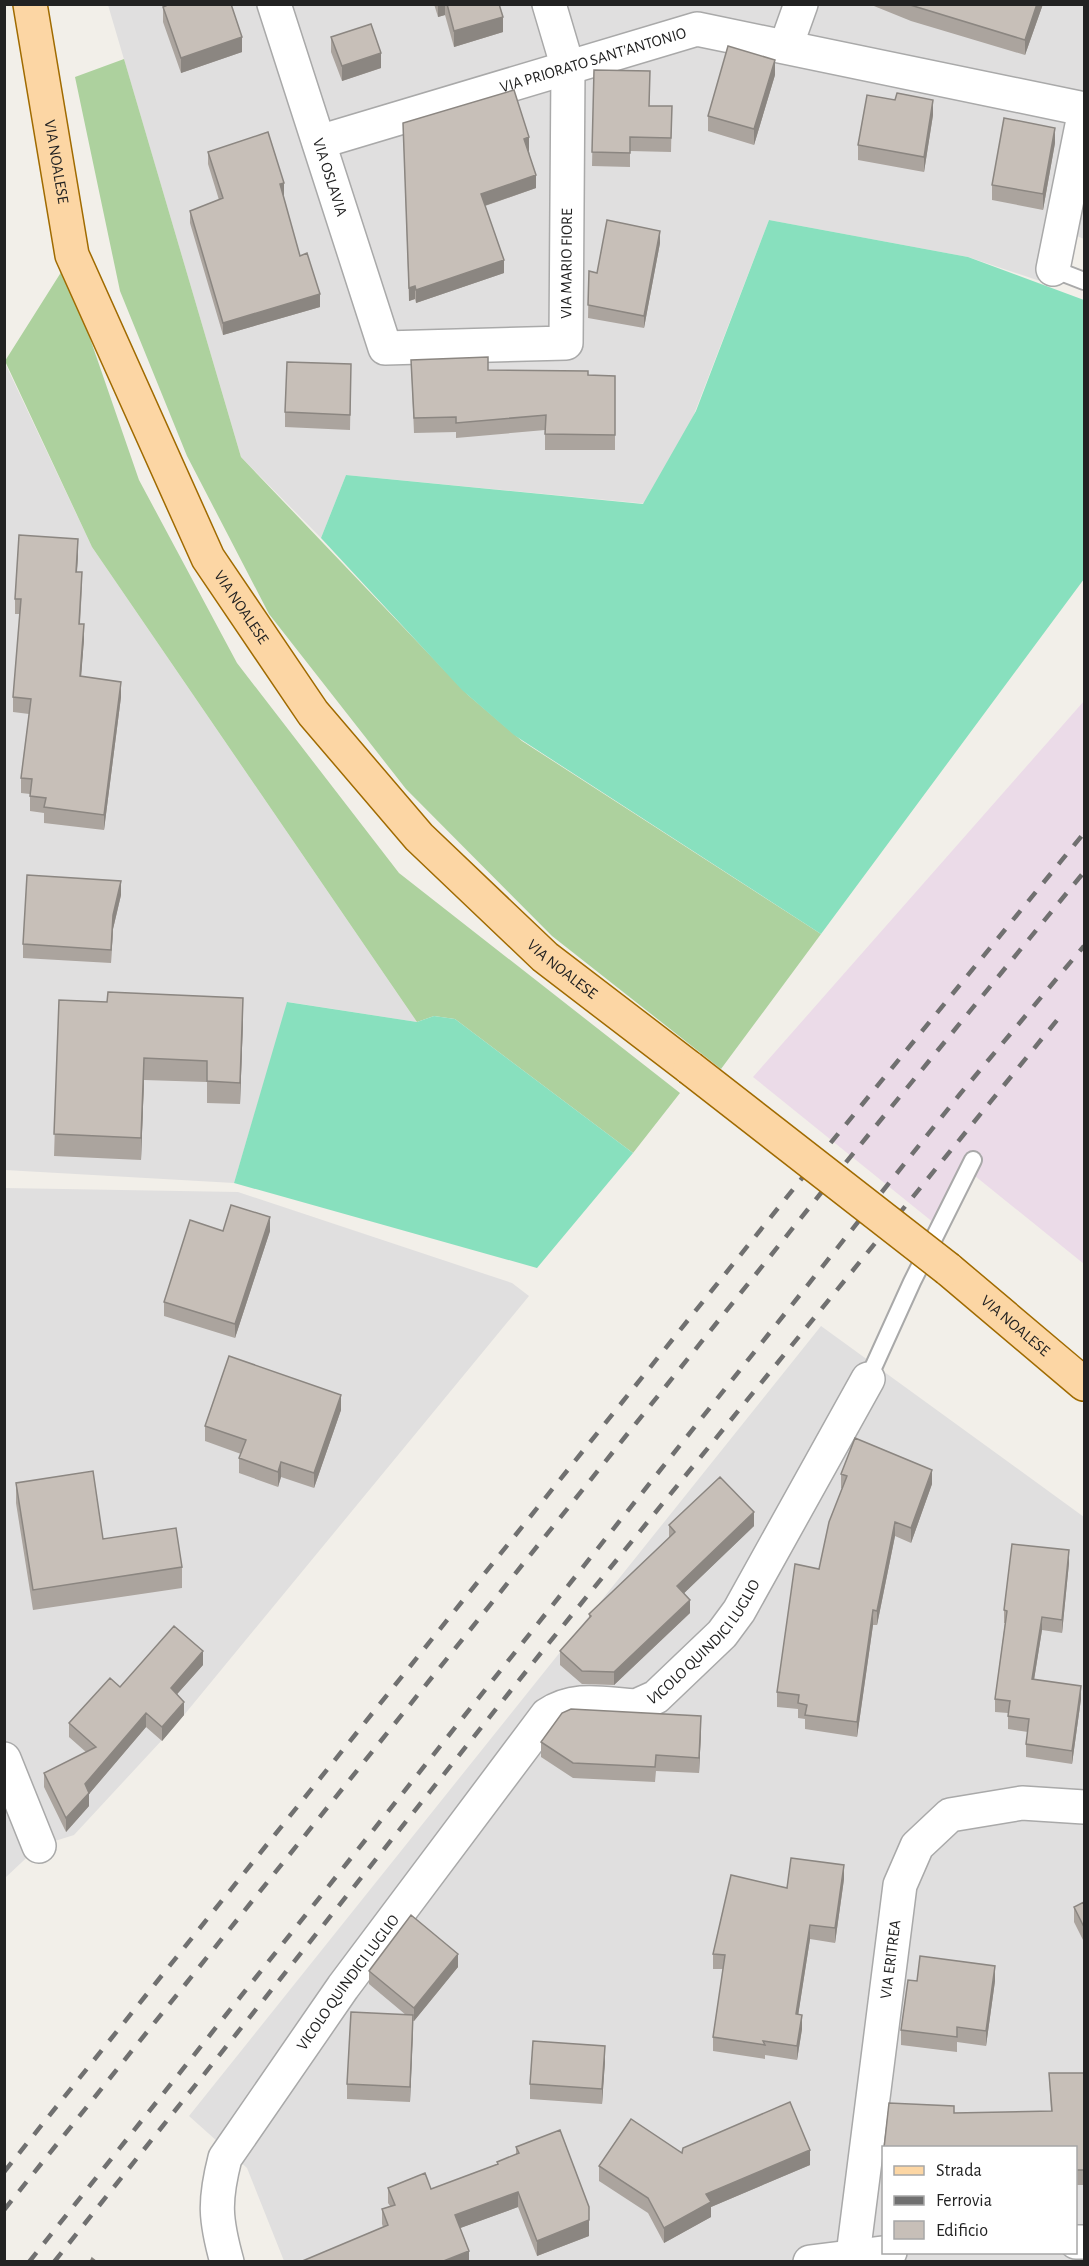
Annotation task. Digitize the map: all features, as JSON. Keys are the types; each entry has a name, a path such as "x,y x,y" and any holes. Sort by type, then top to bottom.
{"main road":[{"name":"VIA NOALESE","path":"30,4 72,255 208,558 313,713 419,837 545,957 948,1269 1084,1383"}],"street":[{"name":"VIA OSLAVIA","path":"274,4 385,348"},
{"name":"VIA MARIO FIORE","path":"385,348 566,344 568,68 549,4"},
{"path":"786,46 801,4"},
{"name":"VIA PRIORATO SANT'ANTONIO","path":"318,142 698,29 1084,109"},
{"path":"1053,269 1084,115"},
{"name":"VICOLO QUINDICI LUGLIO","path":"227,2262 216,2222 217,2188 225,2158 343,1987 547,1715 560,1706 573,1702 636,1706 645,1703 656,1697 722,1634 753,1587 868,1379"},
{"path":"4,1759 39,1846"},
{"name":"VIA ERITREA","path":"854,2255 900,1885 917,1846 950,1815 1022,1803 1084,1807"},
{"path":"810,2262 882,2253"}],"lane":[{"path":"1053,269 1084,281"},
{"name":"VICOLO QUINDICI LUGLIO","path":"868,1379 912,1282 973,1160"}],"shaded area":[{"path":"108,5 1084,5 1084,239 1072,234 1043,282 968,257 769,220 659,505 346,475 321,538 241,457"},
{"path":"4,361 92,547 417,1022 288,1002 234,1183 5,1170"},
{"path":"1084,701 1084,1264 975,1176 934,1223 753,1077"},
{"path":"5,1188 238,1192 512,1283 529,1296 175,1726 74,1835 39,1846 5,1878"},
{"path":"821,1326 1084,1517 1084,2261 284,2261 247,2168 189,2116"}],"green space":[{"path":"124,59 241,457 468,695 522,741 821,934 721,1069 552,936 406,789 269,614 187,456 120,291 75,77"},
{"path":"769,220 968,257 1084,300 1084,579 821,934 514,735 462,690 321,538 346,475 643,504 696,411"},
{"path":"65,266 139,480 237,663 399,873 680,1093 633,1153 455,1019 434,1016 417,1022 92,547 5,361"},
{"path":"287,1002 417,1022 434,1016 455,1019 633,1153 537,1268 234,1183"}],"building":[{"path":"170,4 231,4 242,37 181,58 163,7"},
{"path":"447,4 499,4 503,17 454,31"},
{"path":"907,4 1037,4 1025,40"},
{"path":"371,24 381,53 342,66 331,37"},
{"path":"728,46 775,60 754,129 708,116"},
{"path":"594,70 650,71 649,106 672,106 671,138 630,137 630,153 592,152"},
{"path":"514,90 529,137 524,139 536,175 481,194 504,260 416,290 415,286 409,288 403,123"},
{"path":"897,93 933,100 924,157 858,145 867,95 895,100"},
{"path":"1004,118 1055,128 1043,194 992,185"},
{"path":"268,132 284,183 280,184 300,256 307,253 320,294 223,323 190,211 223,198 208,152"},
{"path":"607,220 660,231 644,316 588,305 589,271 597,273"},
{"path":"488,357 488,370 588,371 588,375 615,376 615,435 545,434 546,415 456,423 456,417 414,418 411,360"},
{"path":"287,362 351,364 350,415 285,412"},
{"path":"19,535 78,539 76,572 82,572 79,624 84,624 80,676 121,682 104,815 44,807 46,798 30,796 32,779 21,778 31,699 13,697 21,599 15,599"},
{"path":"27,875 121,881 113,915 111,950 23,944"},
{"path":"108,992 243,998 240,1083 207,1081 207,1061 144,1058 141,1138 54,1134 59,1000 107,1002"},
{"path":"231,1205 270,1217 235,1324 164,1302 190,1220 223,1231"},
{"path":"229,1356 341,1395 314,1473 281,1462 278,1472 239,1458 246,1440 205,1426"},
{"path":"855,1438 932,1470 911,1528 895,1522 877,1611 873,1610 857,1722 805,1715 807,1705 798,1703 799,1695 777,1692 795,1564 819,1569 829,1522 847,1476 841,1474"},
{"path":"93,1471 103,1539 176,1528 182,1567 33,1590 16,1483"},
{"path":"720,1477 754,1512 677,1586 690,1600 614,1672 582,1671 560,1651 591,1616 589,1614 675,1532 669,1525"},
{"path":"1012,1544 1069,1550 1062,1620 1042,1617 1032,1679 1081,1686 1072,1751 1026,1744 1029,1719 1008,1716 1010,1701 995,1699 1007,1611 1004,1610"},
{"path":"174,1626 203,1651 171,1688 184,1702 162,1727 146,1713 85,1784 89,1793 66,1818 44,1773 96,1747 69,1723 110,1678 120,1687"},
{"path":"571,1709 701,1716 699,1758 656,1755 655,1767 573,1763 541,1742 562,1713"},
{"path":"791,1858 844,1865 835,1928 810,1925 796,2014 802,2015 797,2046 763,2041 765,2045 713,2037 725,1955 713,1954 731,1875 787,1888"},
{"path":"1084,1902 1084,1927 1074,1907"},
{"path":"411,1915 458,1954 414,2008 369,1971"},
{"path":"920,1956 995,1966 986,2031 957,2027 957,2037 901,2030 908,1980 917,1981"},
{"path":"351,2012 413,2015 410,2087 347,2084"},
{"path":"533,2041 605,2046 602,2089 530,2084"},
{"path":"1049,2073 1084,2073 1084,2170 1077,2170 1077,2146 884,2146 889,2103 954,2106 954,2113 1052,2111"},
{"path":"790,2102 810,2150 706,2194 711,2202 664,2228 648,2198 599,2166 631,2119 682,2153 683,2148"},
{"path":"560,2130 589,2207 589,2220 537,2241 518,2192 455,2215 469,2251 441,2262 300,2262 388,2225 382,2209 395,2205 388,2188 425,2173 431,2189 498,2164 497,2162 519,2153 516,2147"}],"railway":[{"path":"4,2172 811,1167 1084,833"},
{"path":"4,2210 829,1183 1084,872"},
{"path":"29,2262 960,1094 1084,946"},
{"path":"54,2262 544,1649 1058,1019"}]}
